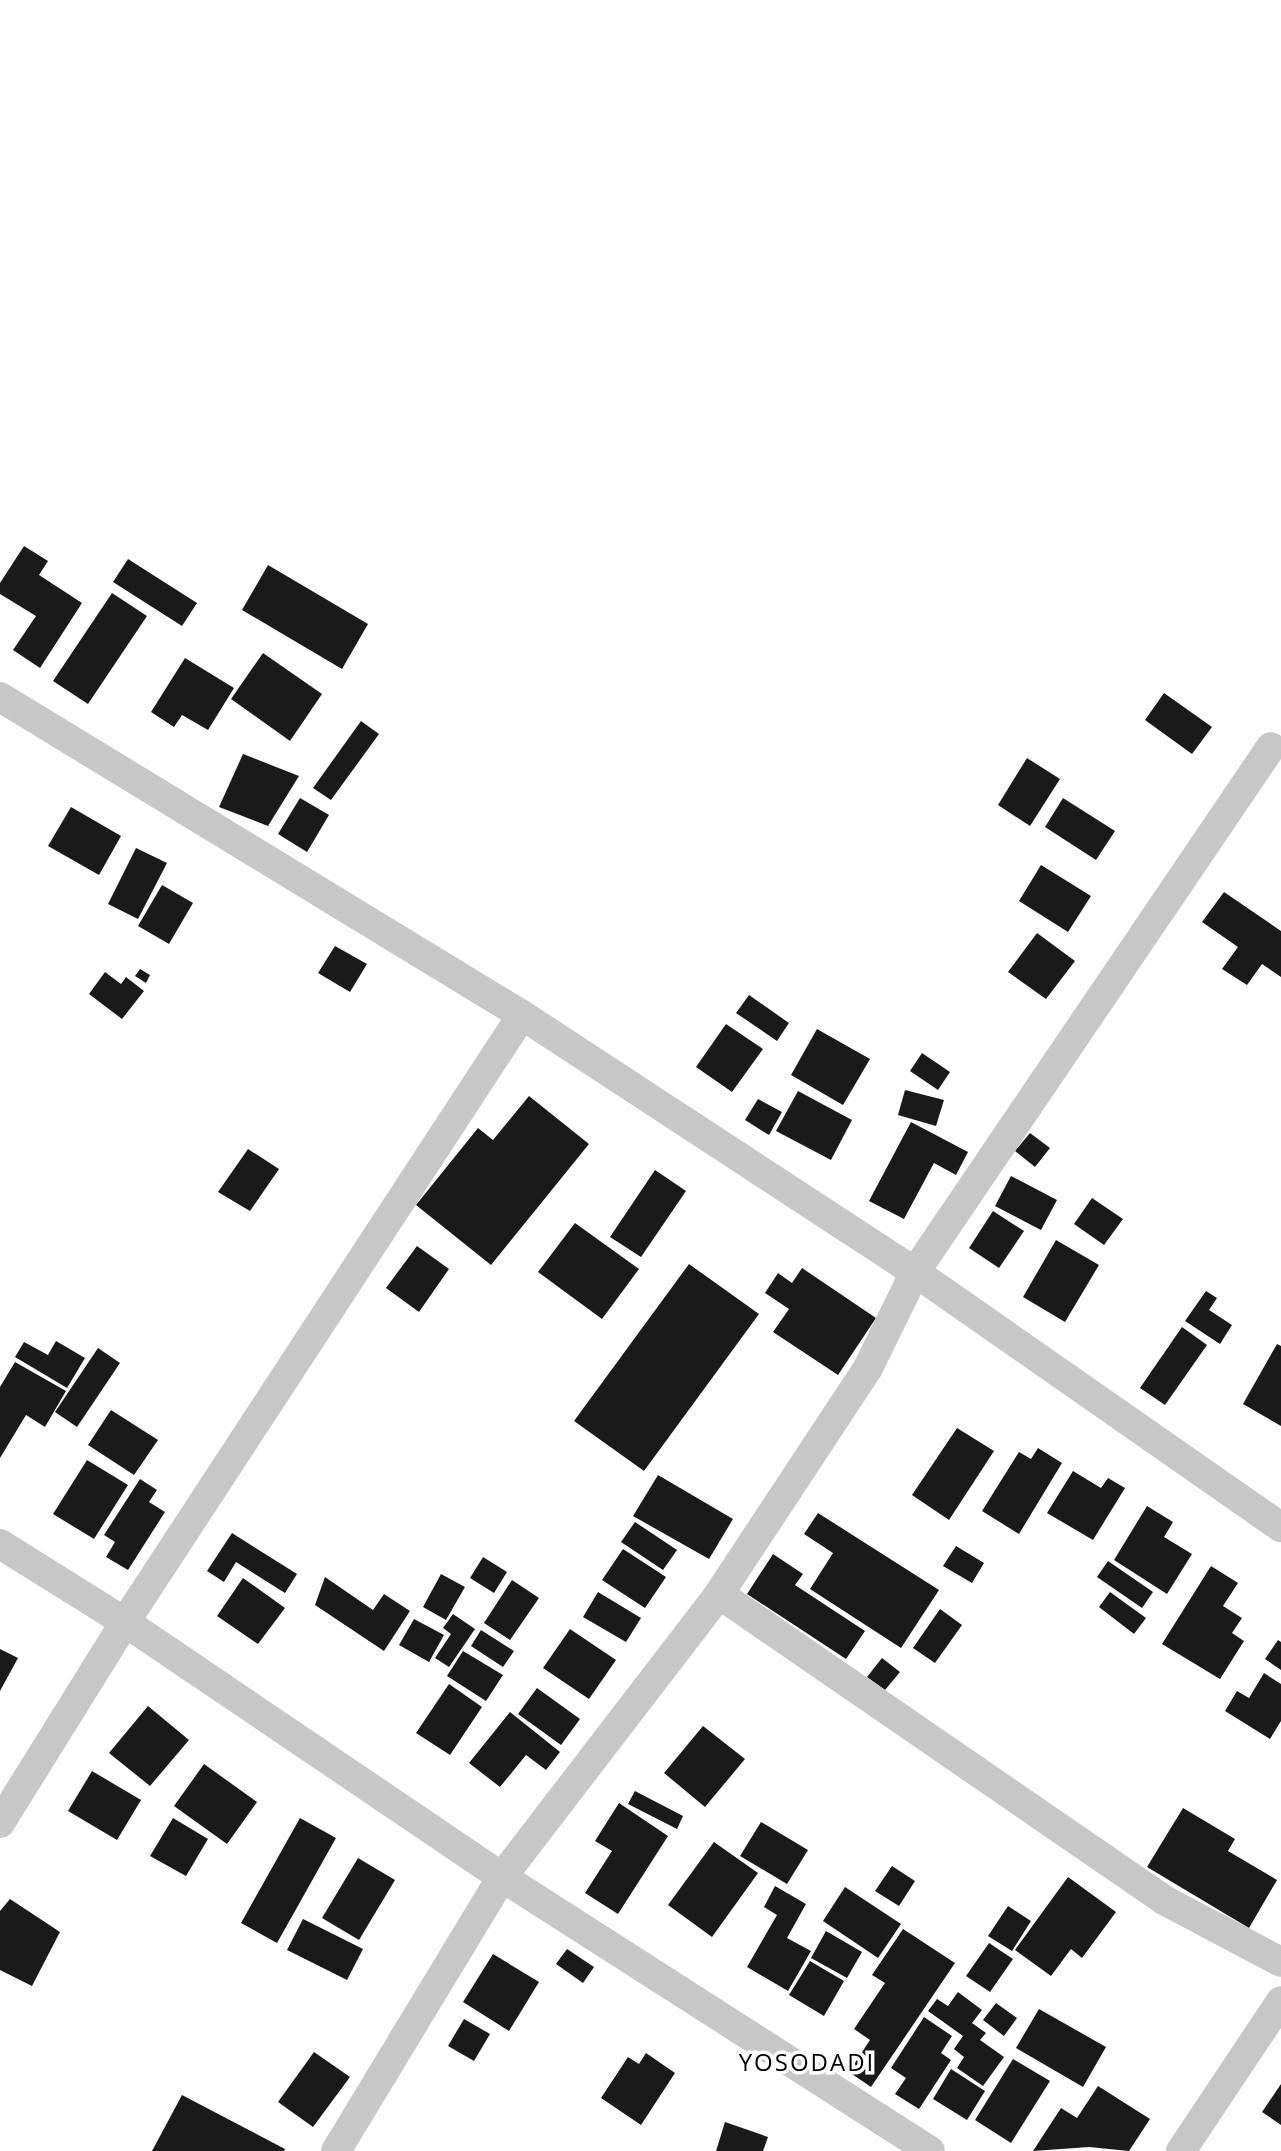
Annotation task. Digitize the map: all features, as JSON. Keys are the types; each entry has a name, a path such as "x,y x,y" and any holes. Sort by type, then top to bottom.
{"street":[{"path":"0,697 522,1015 915,1272 1281,1527"},
{"path":"336,2151 502,1877 719,1594 868,1368 915,1272 1271,747"},
{"path":"0,1823 125,1622 522,1015"},
{"path":"0,1544 125,1622 502,1877 930,2151"},
{"path":"719,1594 1164,1900 1281,1962"},
{"path":"1181,2151 1281,2001"}],"building":[{"path":"24,546 48,561 39,575 82,603 40,668 13,650 36,616 0,594 0,583"},
{"path":"128,559 197,603 182,626 113,582"},
{"path":"268,565 368,624 342,669 242,610"},
{"path":"112,593 147,616 88,704 53,681"},
{"path":"263,653 322,694 290,741 231,699"},
{"path":"185,658 234,688 208,730 182,715 174,727 151,712"},
{"path":"1164,693 1212,727 1192,754 1145,720"},
{"path":"361,721 379,734 331,800 313,788"},
{"path":"243,754 299,776 268,826 219,807"},
{"path":"1027,758 1060,779 1030,826 998,805"},
{"path":"300,798 329,815 307,852 278,834"},
{"path":"1063,798 1115,831 1096,860 1045,827"},
{"path":"71,807 121,836 99,875 48,846"},
{"path":"136,848 167,863 138,919 108,904"},
{"path":"1041,865 1091,896 1068,932 1019,901"},
{"path":"162,885 193,903 169,944 138,926"},
{"path":"1224,892 1281,931 1281,977 1262,964 1247,985 1222,969 1238,947 1202,922"},
{"path":"1037,933 1075,961 1046,999 1008,972"},
{"path":"335,946 367,964 350,992 318,973"},
{"path":"140,969 150,975 146,983 135,976"},
{"path":"105,972 121,984 126,977 144,991 122,1019 89,994"},
{"path":"749,995 789,1023 777,1041 736,1013"},
{"path":"726,1024 763,1049 732,1092 696,1067"},
{"path":"817,1029 870,1059 843,1105 791,1075"},
{"path":"922,1053 950,1072 938,1090 910,1071"},
{"path":"905,1090 944,1100 936,1126 898,1115"},
{"path":"798,1091 852,1120 831,1160 776,1131"},
{"path":"529,1096 589,1144 491,1265 416,1205 478,1128 493,1140"},
{"path":"758,1099 782,1112 769,1135 745,1120"},
{"path":"911,1122 968,1152 956,1175 934,1163 904,1219 869,1201"},
{"path":"1030,1133 1050,1148 1035,1167 1015,1151"},
{"path":"248,1149 279,1169 250,1211 218,1192"},
{"path":"655,1170 686,1191 641,1257 610,1237"},
{"path":"1011,1176 1057,1200 1041,1230 995,1206"},
{"path":"1092,1198 1123,1219 1104,1245 1074,1224"},
{"path":"993,1211 1024,1231 999,1268 969,1248"},
{"path":"575,1223 639,1269 602,1319 538,1272"},
{"path":"1056,1240 1099,1265 1065,1322 1023,1297"},
{"path":"417,1246 449,1269 419,1312 386,1288"},
{"path":"689,1264 759,1314 644,1471 574,1421"},
{"path":"802,1268 876,1318 838,1375 773,1332 789,1309 765,1293 778,1273 792,1283"},
{"path":"1206,1291 1217,1298 1209,1310 1232,1325 1220,1344 1185,1321"},
{"path":"1182,1327 1207,1345 1165,1405 1140,1388"},
{"path":"56,1341 85,1358 67,1388 15,1357 24,1342 48,1355"},
{"path":"1277,1344 1281,1346 1281,1426 1243,1404"},
{"path":"98,1348 120,1363 77,1427 55,1412"},
{"path":"15,1362 66,1391 45,1427 26,1415 0,1458 0,1387"},
{"path":"111,1410 158,1440 134,1475 88,1445"},
{"path":"957,1428 994,1451 949,1520 912,1495"},
{"path":"1038,1448 1062,1463 1019,1534 982,1511 1019,1452 1031,1459"},
{"path":"87,1460 128,1485 94,1539 53,1514"},
{"path":"1073,1471 1101,1488 1108,1478 1125,1488 1093,1540 1047,1513"},
{"path":"658,1475 733,1519 709,1559 633,1516"},
{"path":"140,1479 157,1490 149,1502 165,1512 128,1570 106,1557 115,1542 104,1535"},
{"path":"1147,1506 1173,1522 1164,1537 1192,1554 1167,1594 1114,1560"},
{"path":"818,1513 939,1590 901,1648 810,1589 833,1553 804,1534"},
{"path":"635,1522 677,1550 663,1570 621,1542"},
{"path":"232,1533 297,1574 285,1593 236,1562 224,1582 207,1571"},
{"path":"956,1546 984,1563 972,1583 943,1566"},
{"path":"623,1549 666,1577 645,1608 602,1580"},
{"path":"773,1554 803,1574 795,1585 865,1631 846,1659 747,1594"},
{"path":"483,1557 507,1572 494,1593 470,1578"},
{"path":"1108,1561 1153,1592 1142,1608 1097,1577"},
{"path":"1211,1566 1238,1583 1223,1606 1242,1618 1232,1633 1244,1641 1220,1679 1162,1644"},
{"path":"441,1574 465,1587 446,1620 423,1607"},
{"path":"325,1577 373,1610 384,1594 410,1611 384,1651 315,1605"},
{"path":"243,1578 285,1608 258,1644 217,1616"},
{"path":"512,1580 539,1598 510,1640 484,1623"},
{"path":"598,1592 641,1618 626,1642 583,1617"},
{"path":"1110,1592 1146,1618 1134,1634 1099,1607"},
{"path":"940,1609 962,1625 935,1663 913,1648"},
{"path":"453,1614 475,1629 449,1667 435,1658 451,1634 443,1628"},
{"path":"414,1619 444,1635 429,1662 399,1645"},
{"path":"570,1629 616,1660 589,1699 543,1668"},
{"path":"481,1630 514,1651 503,1667 471,1646"},
{"path":"1278,1640 1281,1642 1281,1670 1265,1659"},
{"path":"0,1649 18,1658 0,1691"},
{"path":"463,1651 503,1675 486,1701 447,1676"},
{"path":"882,1658 900,1672 885,1690 867,1677"},
{"path":"1264,1673 1281,1684 1281,1721 1270,1739 1225,1711 1237,1691 1249,1698"},
{"path":"449,1684 482,1707 450,1755 416,1733"},
{"path":"537,1688 580,1719 561,1745 518,1714"},
{"path":"148,1706 189,1740 150,1786 109,1753"},
{"path":"510,1712 560,1752 546,1770 526,1755 500,1787 469,1763"},
{"path":"703,1726 745,1759 705,1807 664,1773"},
{"path":"204,1764 257,1802 227,1844 174,1806"},
{"path":"92,1771 141,1800 117,1840 68,1811"},
{"path":"635,1791 683,1816 677,1829 628,1804"},
{"path":"619,1803 668,1836 618,1914 585,1893 612,1851 595,1841"},
{"path":"1183,1808 1235,1839 1228,1851 1277,1880 1249,1928 1147,1867"},
{"path":"173,1818 208,1839 186,1876 150,1856"},
{"path":"300,1818 336,1838 277,1943 241,1923"},
{"path":"761,1822 808,1850 787,1884 740,1856"},
{"path":"714,1842 758,1873 712,1937 668,1905"},
{"path":"358,1858 395,1880 359,1940 322,1918"},
{"path":"892,1866 915,1881 899,1906 875,1891"},
{"path":"1068,1877 1116,1912 1082,1958 1071,1949 1051,1976 1015,1950"},
{"path":"775,1886 806,1904 787,1938 811,1951 788,1991 747,1967 777,1915 764,1907"},
{"path":"845,1887 901,1924 878,1958 823,1921"},
{"path":"10,1899 60,1932 32,1986 0,1970 0,1911"},
{"path":"1008,1906 1031,1921 1012,1951 988,1936"},
{"path":"303,1919 363,1949 347,1980 287,1950"},
{"path":"903,1929 955,1963 871,2087 849,2072 870,2040 854,2029 885,1983 872,1975"},
{"path":"826,1931 862,1952 847,1978 811,1958"},
{"path":"989,1943 1013,1959 990,1992 966,1976"},
{"path":"567,1949 594,1967 583,1983 556,1964"},
{"path":"493,1954 539,1982 509,2031 463,2002"},
{"path":"810,1961 844,1981 824,2016 789,1995"},
{"path":"958,1992 982,2010 972,2023 986,2033 980,2040 1004,2057 983,2086 957,2068 964,2057 954,2049 963,2036 928,2011 937,1999 948,2006"},
{"path":"996,2003 1017,2018 1004,2036 983,2020"},
{"path":"1039,2009 1106,2047 1083,2087 1016,2048"},
{"path":"924,2017 952,2036 941,2053 951,2060 919,2109 895,2094 906,2078 891,2068"},
{"path":"464,2019 490,2034 474,2061 448,2046"},
{"path":"314,2052 350,2077 313,2127 278,2102"},
{"path":"646,2053 675,2073 641,2125 601,2098 628,2057 639,2064"},
{"path":"1013,2059 1050,2081 1011,2143 975,2120"},
{"path":"951,2069 985,2091 967,2120 933,2099"},
{"path":"1281,2084 1281,2125 1262,2112"},
{"path":"1098,2086 1150,2119 1129,2151 1089,2147 1033,2151 1061,2108 1077,2118"},
{"path":"182,2095 285,2149 284,2151 152,2151"},
{"path":"725,2122 768,2137 763,2151 716,2151"}],"district":[{"name":"YOSODADI","path":"807,2062"}]}
